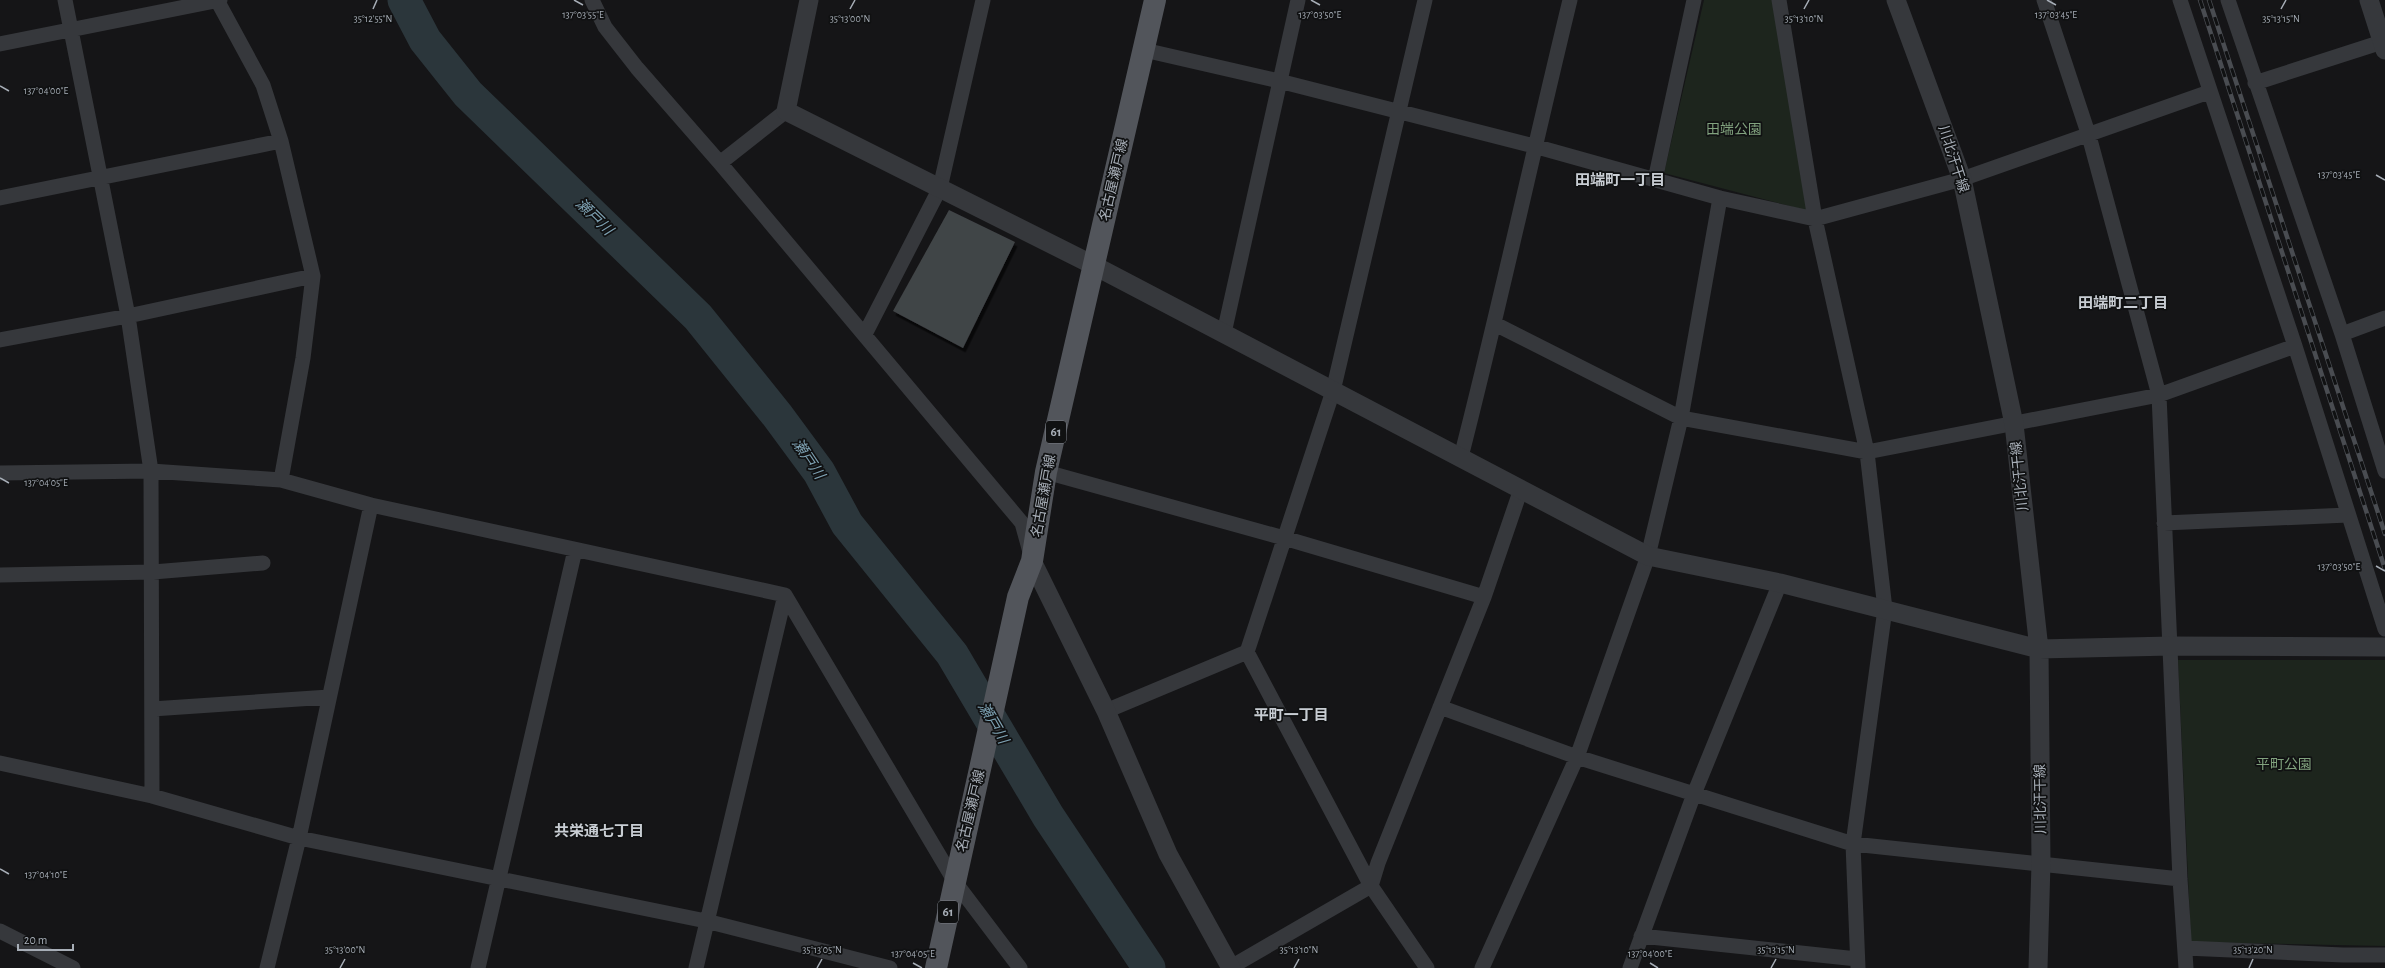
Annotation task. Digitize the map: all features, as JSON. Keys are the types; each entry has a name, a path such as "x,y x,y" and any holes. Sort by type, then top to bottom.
{"main road":[{"name":"名古屋瀬戸線","path":"936,968 1018,597 1032,561 1046,472 1095,266 1155,0"}],"street":[{"path":"65,0 128,316 151,472 153,572 152,796"},
{"path":"592,0 605,27 865,334 1022,523 1032,561 1106,711 1168,854 1231,968 1371,886 1378,863 1484,597 1520,488"},
{"path":"720,163 786,111 809,0"},
{"path":"865,334 940,188 983,0"},
{"path":"1224,334 1298,0"},
{"path":"1425,0 1333,391 1247,652 1371,886 1427,968"},
{"path":"1461,457 1495,324 1534,146 1570,0"},
{"path":"1655,180 1694,0"},
{"path":"1641,936 1858,964 1852,844 1886,609 1867,452 1815,219 1779,0"},
{"name":"川北汗干線","path":"1896,0 1962,179 2014,424 2039,649 2041,863 2038,968"},
{"path":"2044,0 2089,136 2159,395 2180,880 2186,968"},
{"path":"2180,0 2209,92 2295,346 2385,629"},
{"path":"2228,0 2255,83 2342,334 2385,471"},
{"path":"2255,83 2384,44 2369,0"},
{"path":"0,44 219,1 263,85 281,141 313,276 303,358 281,480"},
{"path":"1144,50 1279,81 1399,111 1534,146 1720,198 1815,219 1962,179 2089,136 2209,92"},
{"path":"786,111 1095,266 1648,556 1780,583 2039,649 2171,646 2385,647"},
{"path":"0,198 281,141"},
{"path":"1482,968 1577,757 1648,556 1681,418 1720,198"},
{"path":"0,340 128,316 313,276"},
{"path":"2342,334 2385,318"},
{"path":"1495,324 1681,418 1867,452 2159,395 2295,346"},
{"path":"0,473 151,472 281,480 371,505 785,595 955,882 1020,968"},
{"path":"1046,472 1284,538 1484,597"},
{"path":"267,968 299,838 371,505"},
{"path":"2164,523 2348,515"},
{"path":"478,968 575,550"},
{"path":"0,575 153,572 263,563"},
{"path":"1630,968 1694,794 1780,583"},
{"path":"696,968 785,595"},
{"path":"1106,711 1247,652"},
{"path":"152,709 329,697"},
{"path":"1440,707 1577,757 1852,844 2041,863 2180,880"},
{"path":"0,762 152,796 299,838 706,921 890,968"},
{"path":"0,931 73,968"},
{"path":"2185,948 2343,962 2385,955"}],"green space":[{"name":"田端公園","path":"1704,0 1772,0 1808,211 1664,173"},
{"name":"平町公園","path":"2178,660 2385,660 2385,946 2191,942"}],"building":[{"path":"949,210 1015,242 963,348 893,311"}],"waterway":[{"name":"瀬戸川","path":"404,0 425,40 468,94 698,317 777,415 819,472 847,524 952,654 1048,816 1149,968"}],"railway":[{"path":"2200,0 2385,569"},
{"path":"2209,0 2385,534"}],"district":[{"name":"田端町一丁目","path":"1620,180"},
{"name":"田端町二丁目","path":"2123,303"},
{"name":"平町一丁目","path":"1291,715"},
{"name":"共栄通七丁目","path":"599,831"}]}
